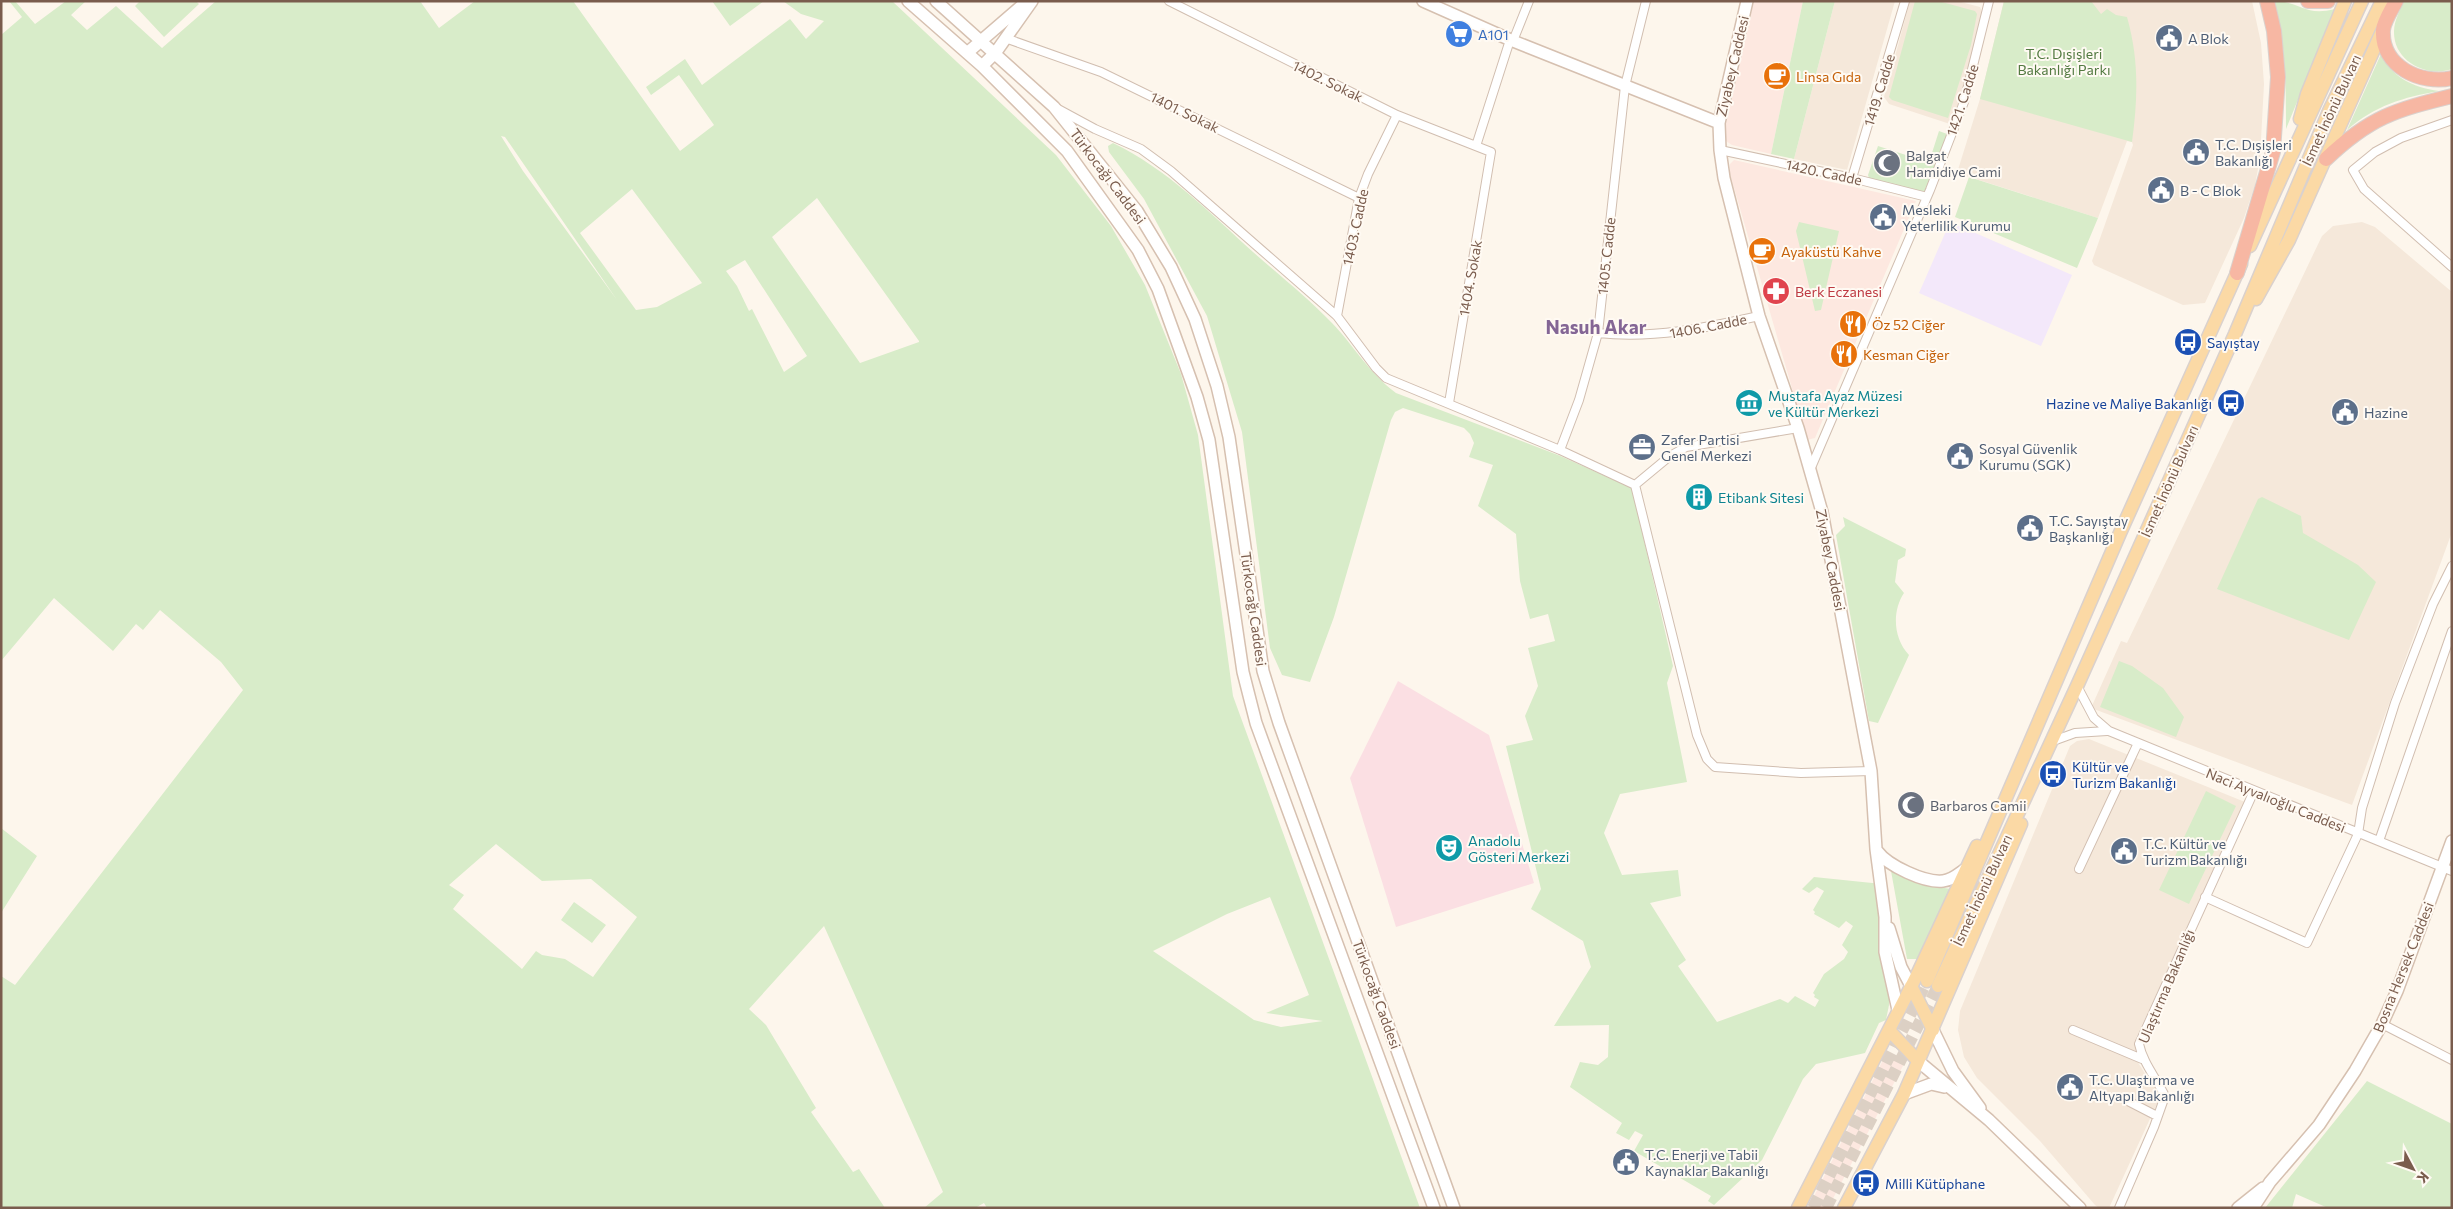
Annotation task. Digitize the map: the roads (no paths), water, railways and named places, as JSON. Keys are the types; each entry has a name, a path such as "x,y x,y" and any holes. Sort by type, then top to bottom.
{"highway":[{"path":"2238,273 2273,152 2278,77 2274,31 2267,1"},
{"path":"2308,1 2320,3 2328,1"},
{"path":"2396,1 2383,29 2392,58 2404,71 2432,81 2452,78"},
{"path":"2326,159 2344,142 2380,117 2403,107 2452,96"}],"main road":[{"path":"908,1 967,53 1027,1"},
{"path":"982,66 996,52 1032,1"},
{"path":"1423,1 1511,40 1719,122"},
{"name":"Ziyabey Caddesi","path":"1747,1 1719,122 1724,178 1759,316 1798,428 1822,512 1871,771 1876,849 1885,917 1885,952 1898,1010"},
{"path":"2289,160 2307,94 2345,1"},
{"name":"İsmet İnönü Bulvarı","path":"2362,1 2120,533 2027,748 1932,983 2052,743 2235,334 2326,118 2382,1"},
{"path":"938,2 981,39"},
{"path":"2235,334 2289,240 2383,29"},
{"name":"Türkocağı Caddesi","path":"981,39 1054,107 1137,210 1171,267 1195,319 1217,386 1230,436 1263,670 1278,723 1454,1208"},
{"name":"Türkocağı Caddesi","path":"967,53 1067,151 1138,250 1158,289 1197,397 1209,440 1244,672 1256,723 1369,1026 1434,1208"},
{"path":"1244,672 1263,670"},
{"path":"1844,1208 1904,1094 1933,1030 2014,842 2052,743"},
{"path":"1798,1208 1911,986 1964,870 2027,748"},
{"name":"Bosna Hersek Caddesi","path":"2270,1182 2319,1125 2355,1071 2382,1024 2447,869 2452,841"},
{"path":"1876,849 1884,860 1899,869 1929,879 1941,881 1952,879 1964,870"},
{"path":"1885,917 1901,967 1952,1071 1989,1120"},
{"path":"1369,1026 1384,1014"},
{"path":"1374,1040 1389,1028"},
{"path":"1889,1030 1918,1061 1948,1088 1989,1120 2080,1208"},
{"path":"1904,1094 1931,1084 1948,1088"},
{"path":"2238,1208 2270,1182"},
{"path":"2253,1208 2270,1182"}],"street":[{"name":"1402. Sokak","path":"1169,1 1397,115 1491,152"},
{"path":"1476,146 1511,40 1529,1"},
{"name":"1405. Cadde","path":"1560,450 1579,400 1598,332 1626,86 1646,1"},
{"name":"1419. Cadde","path":"1852,178 1905,1"},
{"name":"1421. Cadde","path":"1810,470 1927,197 1964,102 1989,1"},
{"name":"1401. Sokak","path":"1005,38 1108,75 1360,198"},
{"path":"1054,107 1095,129 1141,149 1171,171 1337,316 1376,368 1386,378 1560,450 1635,485"},
{"name":"1403. Cadde","path":"1337,316 1360,198 1368,174 1397,115"},
{"path":"2452,120 2401,138 2374,152 2353,170 2364,189 2452,267"},
{"name":"1420. Cadde","path":"1720,150 1852,178 1927,197"},
{"name":"1404. Sokak","path":"1449,403 1491,152"},
{"name":"1406. Cadde","path":"1598,332 1639,336 1658,335 1759,316"},
{"path":"1635,485 1670,456 1686,447 1798,428"},
{"path":"1635,485 1697,735 1707,759 1715,768 1729,770 1801,773 1871,771"},
{"path":"2205,897 2307,943 2358,834 2362,808 2395,703 2432,604 2452,566"},
{"path":"2379,841 2452,631"},
{"name":"Naci Ayvalıoğlu Caddesi","path":"2078,686 2094,718 2109,731 2447,869"},
{"name":"Naci Ayvalıoğlu Caddesi","path":"2052,743 2075,733 2109,731"},
{"path":"2079,869 2138,743"},
{"name":"Ulaştırma Bakanlığı","path":"2119,1208 2165,1096 2155,1076 2142,1059 2139,1044 2254,790"},
{"path":"2382,1024 2452,1060"},
{"path":"2073,1030 2142,1059"},
{"path":"2124,1099 2157,1116"}],"tunnel":[{"path":"1813,1208 1927,981"},
{"path":"1826,1208 1938,986"}],"place":[{"name":"A101","path":"1459,34"},
{"name":"A Blok","path":"2169,38"},
{"name":"Linsa Gıda","path":"1777,76"},
{"name":"T.C. Dışişleri Bakanlığı","path":"2196,152"},
{"name":"Balgat Hamidiye Cami","path":"1887,163"},
{"name":"B - C Blok","path":"2161,190"},
{"name":"Mesleki Yeterlilik Kurumu","path":"1883,217"},
{"name":"Ayaküstü Kahve","path":"1762,251"},
{"name":"Berk Eczanesi","path":"1776,291"},
{"name":"Öz 52 Ciğer","path":"1853,324"},
{"name":"Sayıştay","path":"2188,342"},
{"name":"Kesman Ciğer","path":"1844,354"},
{"name":"Mustafa Ayaz Müzesi ve Kültür Merkezi","path":"1749,403"},
{"name":"Hazine ve Maliye Bakanlığı","path":"2231,403"},
{"name":"Hazine","path":"2345,412"},
{"name":"Zafer Partisi Genel Merkezi","path":"1642,447"},
{"name":"Sosyal Güvenlik Kurumu (SGK)","path":"1960,456"},
{"name":"Etibank Sitesi","path":"1699,497"},
{"name":"T.C. Sayıştay Başkanlığı","path":"2030,528"},
{"name":"Kültür ve Turizm Bakanlığı","path":"2053,774"},
{"name":"Barbaros Camii","path":"1911,805"},
{"name":"Anadolu Gösteri Merkezi","path":"1449,848"},
{"name":"T.C. Kültür ve Turizm Bakanlığı","path":"2124,851"},
{"name":"T.C. Ulaştırma ve Altyapı Bakanlığı","path":"2070,1087"},
{"name":"T.C. Enerji ve Tabii Kaynaklar Bakanlığı","path":"1626,1162"},
{"name":"Milli Kütüphane","path":"1866,1183"}],"district":[{"name":"Nasuh Akar","path":"1596,326"}],"park label":[{"name":"T.C. Dışişleri Bakanlığı Parkı","path":"2064,62"}]}
